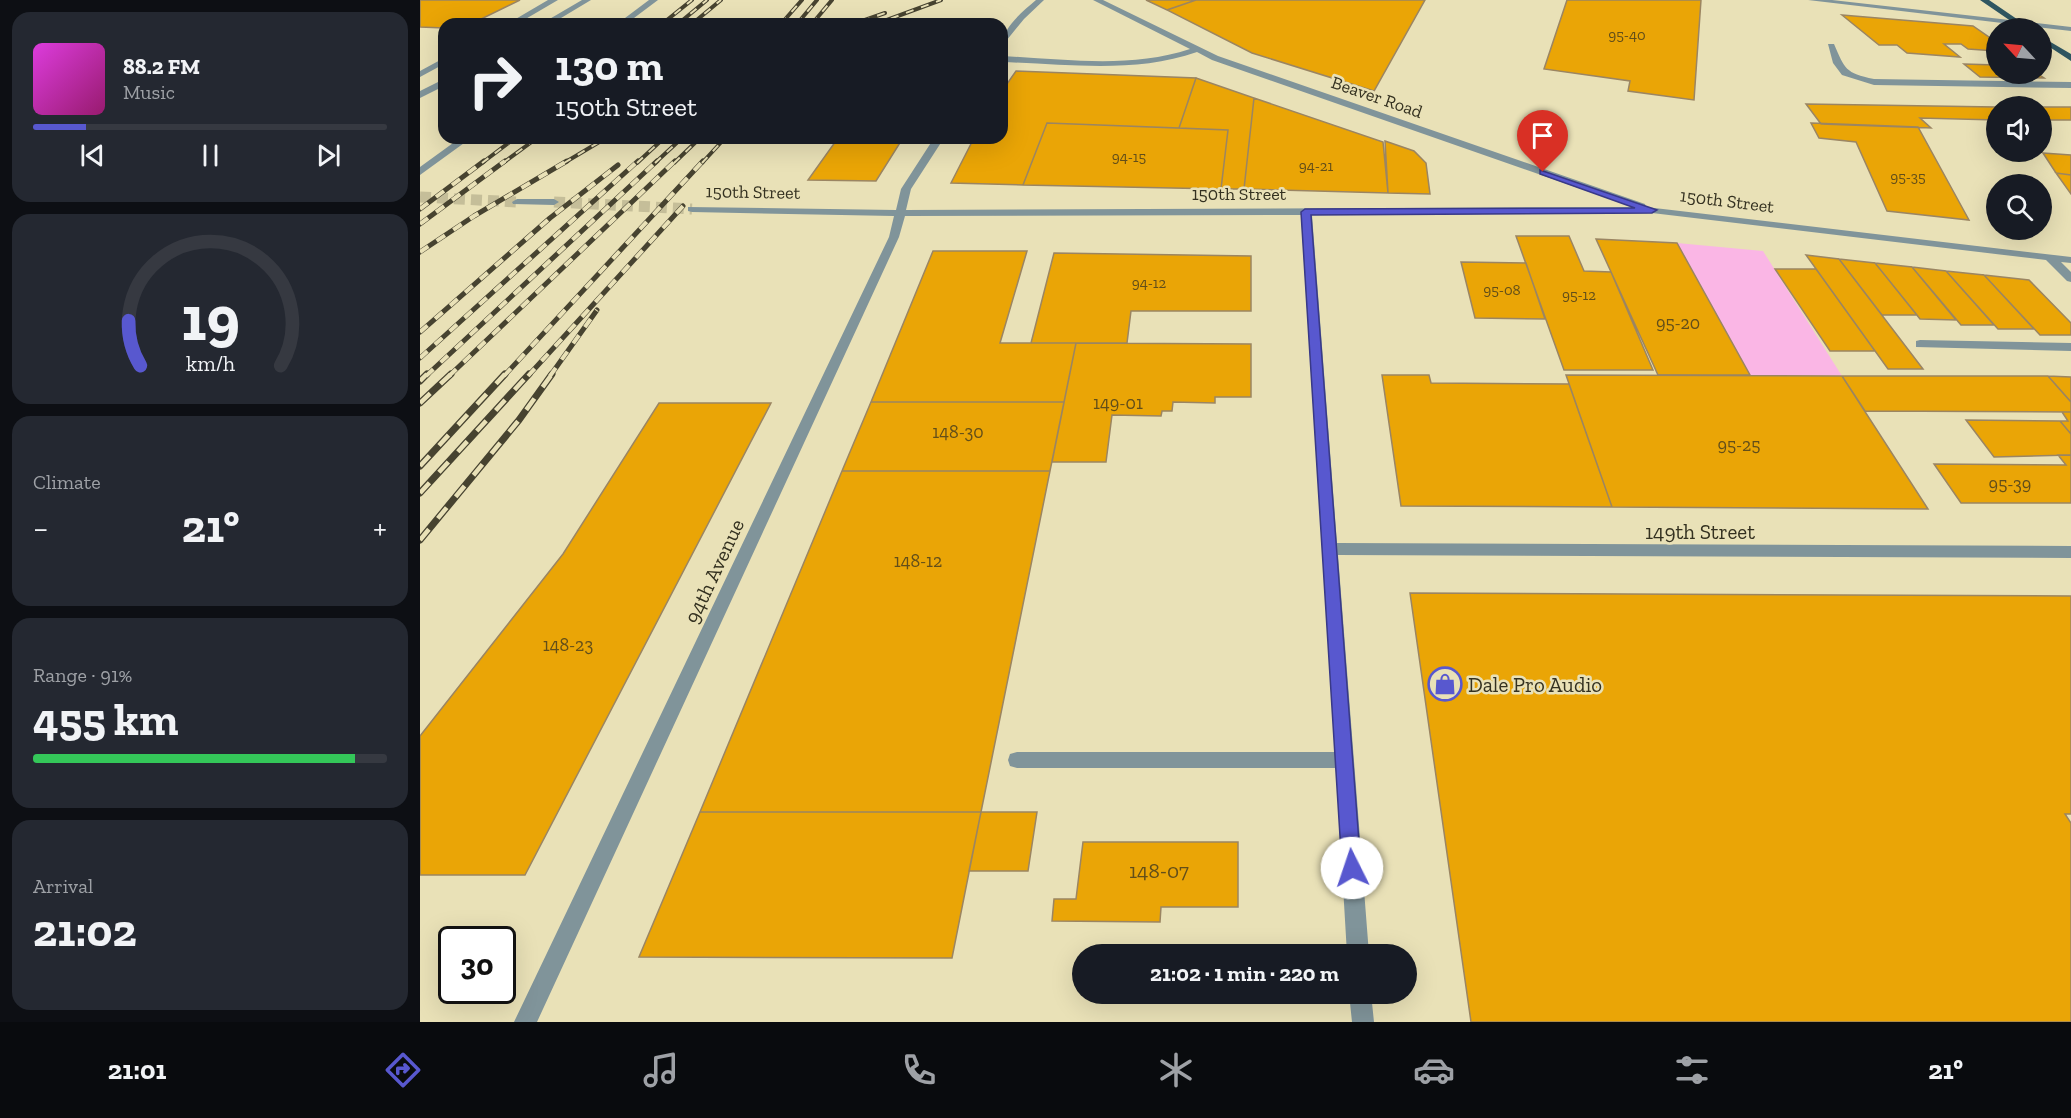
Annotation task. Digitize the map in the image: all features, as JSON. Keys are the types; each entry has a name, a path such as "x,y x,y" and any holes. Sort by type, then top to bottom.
{"main road":[{"path":"1984,0 2010,18"},
{"path":"2052,46 2071,58"}],"street":[{"path":"521,18 554,0"},
{"path":"556,18 587,0"},
{"path":"629,18 654,0"},
{"path":"1008,35 1021,17 1040,0"},
{"name":"Beaver Road","path":"1097,0 1215,58 1652,210"},
{"path":"1812,0 1986,22"},
{"path":"2052,28 2071,30"},
{"path":"1831,46 1837,66 1848,76 1874,82 2071,84"},
{"path":"1008,59 1136,64 1169,58 1198,49"},
{"path":"420,74 438,64"},
{"path":"420,95 438,85"},
{"path":"420,172 458,144"},
{"name":"94th Avenue","path":"525,1022 894,237 906,189 935,144"},
{"path":"517,202 554,202"},
{"name":"150th Street","path":"692,209 899,213 1652,210 2071,260"},
{"path":"1305,212 1357,944"},
{"path":"2049,257 2071,279"},
{"path":"1920,344 2071,347"},
{"name":"149th Street","path":"1328,549 2071,552"},
{"path":"1017,760 1344,760"},
{"path":"1361,1004 1363,1022"}],"shaded area":[{"path":"1677,243 1763,251 1842,376 1750,375"}],"building":[{"path":"420,0 520,0 483,18 438,18 438,28 420,27"},
{"path":"1146,0 1196,0 1167,10"},
{"path":"1196,0 1425,0 1374,91 1252,53 1167,10"},
{"path":"1567,0 1701,0 1694,100 1628,91 1630,81 1544,69"},
{"path":"1842,15 1973,26 1986,35 1986,50 1968,49 1961,44 1944,44 1960,57 1907,53 1897,45 1879,45"},
{"path":"1964,64 1986,65 1986,77 1980,77"},
{"path":"1016,71 1196,78 1179,128 1047,123 1023,185 951,183 971,144 1008,144 1008,82"},
{"path":"1196,78 1254,98 1244,189 1221,189 1228,130 1179,128"},
{"path":"1254,98 1383,142 1388,193 1244,189"},
{"path":"1806,104 1986,107 1986,120 1920,118 1931,128 1821,124"},
{"path":"2052,107 2071,107 2071,120 2052,120"},
{"path":"1047,123 1228,130 1221,189 1023,185"},
{"path":"1811,123 1918,127 1969,220 1887,211 1856,142 1819,138"},
{"path":"1385,141 1414,151 1426,163 1430,194 1388,193"},
{"path":"834,144 899,144 876,181 808,180"},
{"path":"2052,154 2071,155 2071,175 2056,173 2049,162 2052,162"},
{"path":"2056,173 2071,175 2071,194"},
{"path":"1516,236 1569,236 1584,271 1611,272 1653,370 1564,370"},
{"path":"1596,239 1677,243 1750,375 1658,375"},
{"path":"933,251 1027,251 1000,343 1076,343 1064,402 871,402"},
{"path":"1054,253 1251,256 1251,311 1131,311 1127,343 1031,343"},
{"path":"1806,255 1839,259 1923,369 1888,369"},
{"path":"1839,259 1875,263 1917,315 1882,315"},
{"path":"1461,262 1526,263 1545,319 1475,318"},
{"path":"1875,263 1912,267 1956,320 1920,319"},
{"path":"1912,267 1946,271 1994,325 1961,325"},
{"path":"1775,269 1816,269 1875,351 1830,351"},
{"path":"1946,271 1984,275 2034,329 1998,329"},
{"path":"1984,275 2029,280 2071,323 2071,335 2040,335"},
{"path":"1076,343 1251,344 1251,397 1215,397 1215,403 1173,402 1172,411 1162,411 1161,416 1112,415 1106,462 1052,462"},
{"path":"1382,375 1429,375 1431,383 1569,384 1612,507 1401,506"},
{"path":"1566,375 1842,376 1928,509 1612,507"},
{"path":"1842,376 2048,376 2071,402 2071,412 1865,411"},
{"path":"2048,376 2071,377 2071,402"},
{"path":"871,402 1064,402 1050,471 842,471"},
{"path":"659,403 771,403 525,875 420,875 420,736 563,554"},
{"path":"2062,412 2071,412 2071,434 2060,421 2068,421"},
{"path":"1966,420 2060,421 2071,434 2071,455 1994,457"},
{"path":"2058,455 2071,455 2071,503 1961,503 1934,464 2066,465"},
{"path":"842,471 1050,471 981,812 700,812"},
{"path":"1410,593 2071,596 2071,814 2065,814 2071,823 2071,1022 1471,1022"},
{"path":"700,812 981,812 952,958 639,957"},
{"path":"981,812 1037,812 1028,871 969,871"},
{"path":"1083,842 1238,842 1238,907 1161,907 1160,922 1052,921 1054,899 1076,899"}],"tunnel":[{"path":"420,197 517,202"},
{"path":"554,202 692,209"}],"railway":[{"path":"670,18 692,0"},
{"path":"685,18 707,0"},
{"path":"699,18 721,0"},
{"path":"786,18 802,0"},
{"path":"802,18 817,0"},
{"path":"817,18 832,0"},
{"path":"892,18 941,0"},
{"path":"871,18 885,13"},
{"path":"482,163 507,144"},
{"path":"503,163 529,144"},
{"path":"564,163 596,144"},
{"path":"637,163 658,144"},
{"path":"655,163 676,144"},
{"path":"674,163 694,144"},
{"path":"702,163 719,144"},
{"path":"420,209 484,161"},
{"path":"420,224 505,161"},
{"path":"420,252 474,216 567,161"},
{"path":"420,358 638,161"},
{"path":"426,376 657,161"},
{"path":"449,376 675,161"},
{"path":"504,376 703,161"},
{"path":"420,332 550,218 618,165"},
{"path":"528,376 683,206"},
{"path":"550,376 597,310"},
{"path":"420,381 427,374"},
{"path":"420,403 451,374"},
{"path":"420,466 505,374"},
{"path":"420,493 529,374"},
{"path":"420,540 519,420 552,374"}],"place":[{"name":"Dale Pro Audio","path":"1445,684"}],"route":[{"path":"1352,868 1305,212 1652,210 1543,172"}]}
